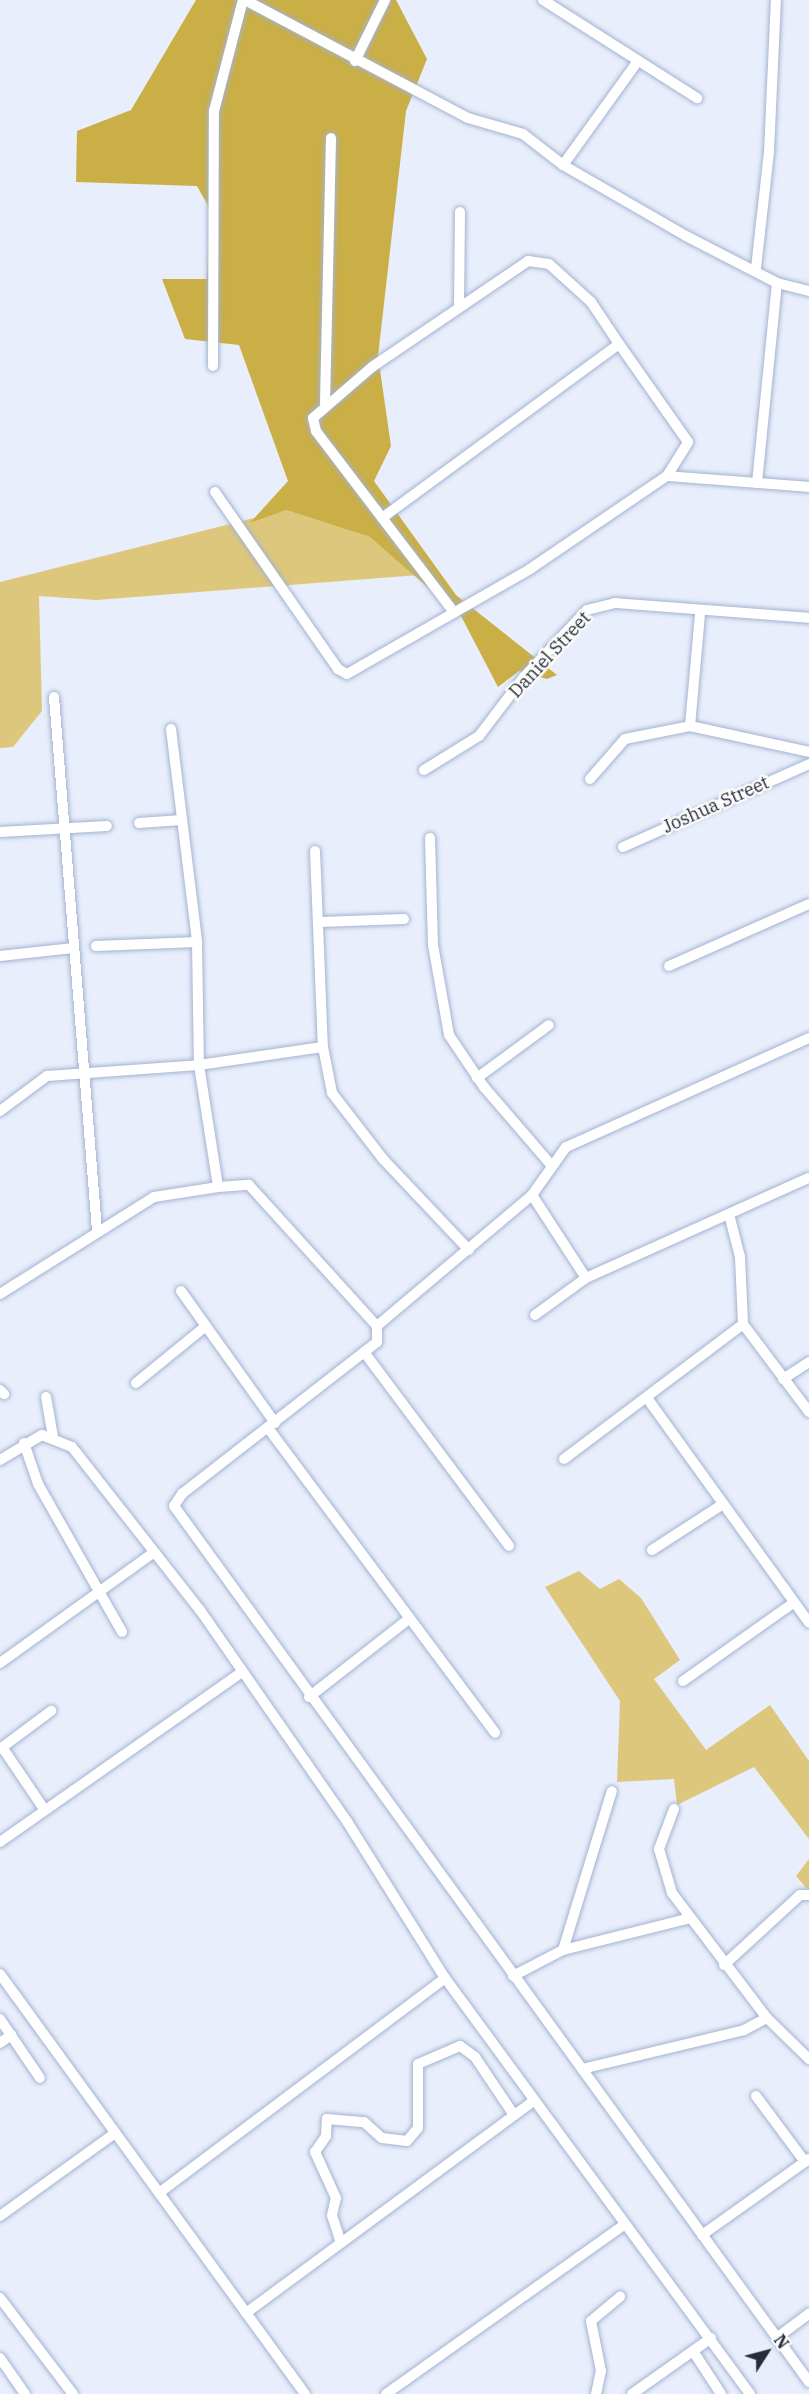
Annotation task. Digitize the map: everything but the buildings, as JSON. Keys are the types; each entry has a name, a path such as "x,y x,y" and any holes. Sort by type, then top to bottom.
{"street":[{"path":"213,366 214,111 244,0 355,61 468,118 523,134 563,165 686,236 756,268 777,283 809,291"},
{"path":"355,61 385,0"},
{"path":"543,0 697,98"},
{"path":"756,268 770,152 776,0"},
{"path":"563,165 638,61"},
{"path":"331,138 325,403 313,426 453,611"},
{"path":"459,307 460,212"},
{"path":"215,492 341,673 353,673 453,611 530,569 667,477 688,442 591,302 543,260 521,264 325,403"},
{"path":"757,483 777,283"},
{"path":"382,518 619,344"},
{"path":"667,477 809,487"},
{"name":"Daniel Street","path":"424,770 479,736 524,676 587,610 615,603 700,613 809,618"},
{"path":"690,726 700,613"},
{"path":"54,697 97,1230"},
{"path":"590,779 630,736 690,726 809,752"},
{"path":"171,729 197,942 199,1065 218,1187"},
{"name":"Joshua Street","path":"623,847 809,764"},
{"path":"139,824 182,820"},
{"path":"0,832 107,826"},
{"path":"430,838 441,1006 458,1054 552,1166"},
{"path":"315,851 320,922 322,1047 332,1093 382,1159 469,1250"},
{"path":"669,966 809,904"},
{"path":"320,922 404,919"},
{"path":"96,946 197,942"},
{"path":"0,956 74,948"},
{"path":"477,1078 549,1025"},
{"path":"377,1326 532,1195 566,1147 588,1134 809,1038"},
{"path":"0,1111 47,1076 84,1071 199,1065 322,1047"},
{"path":"535,1315 586,1278 730,1218 809,1178"},
{"path":"0,1294 97,1230 163,1194 249,1185 377,1326 380,1337 364,1352 182,1494 174,1506 309,1697 809,2382"},
{"path":"532,1195 586,1278"},
{"path":"730,1218 741,1257 743,1324 809,1412"},
{"path":"181,1292 272,1426 409,1619 495,1733"},
{"path":"564,1459 743,1324"},
{"path":"136,1383 206,1326"},
{"path":"364,1352 509,1546"},
{"path":"783,1379 809,1362"},
{"path":"46,1397 52,1435"},
{"path":"647,1398 720,1506 809,1623"},
{"path":"0,1460 24,1443 52,1435 72,1447 242,1672 348,1823 445,1978 750,2394"},
{"path":"24,1443 38,1484 122,1632"},
{"path":"652,1550 720,1506"},
{"path":"0,1663 99,1588 153,1553"},
{"path":"683,1681 793,1603"},
{"path":"309,1697 409,1619"},
{"path":"2,1838 242,1672"},
{"path":"44,1809 1,1748 51,1711"},
{"path":"563,1950 612,1791"},
{"path":"674,1809 659,1849 662,1870 686,1919 767,2018 809,2060"},
{"path":"724,1965 800,1895 809,1894"},
{"path":"513,1976 563,1950 686,1919"},
{"path":"1,1978 305,2394"},
{"path":"159,2193 445,1978"},
{"path":"582,2069 744,2030 767,2018"},
{"path":"0,2019 40,2078"},
{"path":"0,2043 11,2035"},
{"path":"341,2243 332,2216 336,2198 315,2152 326,2136 327,2119 364,2122 382,2138 407,2141 418,2128 418,2064 460,2046 475,2057 514,2115"},
{"path":"702,2235 807,2161 756,2096"},
{"path":"246,2313 534,2101"},
{"path":"0,2216 115,2133"},
{"path":"386,2394 625,2223"},
{"path":"596,2394 601,2371 591,2321 620,2297"},
{"path":"0,2298 74,2394"},
{"path":"778,2337 809,2314"},
{"path":"632,2394 711,2338"},
{"path":"693,2351 721,2394"},
{"path":"1,2362 26,2394"}],"shaded area":[{"path":"196,0 396,0 427,59 406,111 378,356 391,446 374,481 456,595 557,675 547,679 519,671 498,687 461,616 370,537 286,510 250,523 288,481 239,345 185,339 162,279 207,279 210,209 197,186 76,182 77,131 131,110"},
{"path":"286,510 370,537 419,575 96,600 39,596 42,711 13,747 0,748 0,582"},
{"path":"579,1571 600,1589 619,1579 641,1598 680,1660 654,1679 706,1750 770,1705 809,1761 809,1839 754,1767 677,1805 674,1779 617,1782 620,1701 545,1587"},
{"path":"809,1859 809,1891 796,1876"}]}
